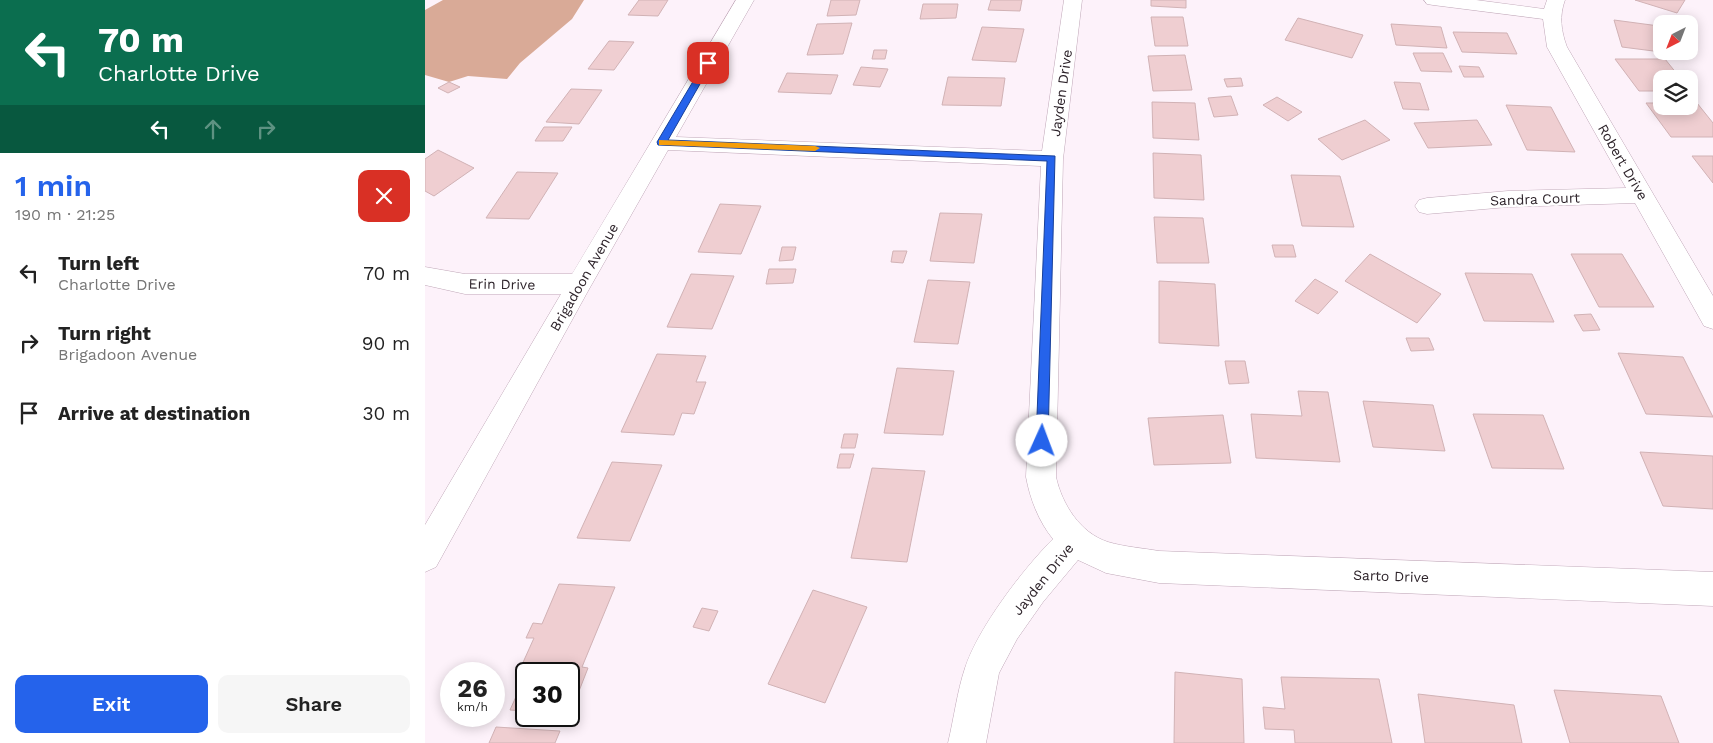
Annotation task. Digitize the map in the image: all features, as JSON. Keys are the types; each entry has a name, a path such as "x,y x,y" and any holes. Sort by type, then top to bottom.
{"street":[{"name":"Brigadoon Avenue","path":"425,556 579,284 745,0"},
{"name":"Jayden Drive","path":"967,743 983,669 991,652 1005,627 1031,590 1057,557 1076,539 1057,521 1043,493 1041,478 1052,159 1073,0"},
{"path":"1433,0 1554,8"},
{"name":"Robert Drive","path":"1554,8 1554,38 1557,48 1713,318"},
{"path":"662,142 1052,159"},
{"name":"Sandra Court","path":"1427,206 1508,199 1642,195"},
{"name":"Erin Drive","path":"425,276 465,284 579,284"},
{"name":"Sarto Drive","path":"1076,539 1085,547 1105,556 1126,562 1159,566 1713,589"}],"shaded area":[{"path":"443,0 584,0 572,19 520,63 507,79 468,76 449,82 425,75 425,10"}],"building":[{"path":"639,0 668,0 658,16 628,15"},
{"path":"831,0 860,0 856,15 827,16"},
{"path":"991,0 1022,0 1020,11 988,10"},
{"path":"1151,0 1186,0 1186,8 1151,6"},
{"path":"1635,0 1685,0 1677,13"},
{"path":"923,4 958,4 956,18 920,19"},
{"path":"1151,17 1183,17 1188,46 1155,46"},
{"path":"1298,18 1363,35 1352,58 1285,40"},
{"path":"1614,20 1653,25 1653,51 1622,47"},
{"path":"852,23 843,54 807,55 817,24"},
{"path":"1391,24 1441,27 1447,48 1396,45"},
{"path":"982,27 1024,29 1016,62 972,60"},
{"path":"1453,32 1507,33 1517,54 1462,52"},
{"path":"609,41 634,42 614,70 588,69"},
{"path":"874,50 887,50 885,59 872,59"},
{"path":"1413,53 1443,53 1452,72 1421,71"},
{"path":"1185,55 1192,90 1153,91 1148,56"},
{"path":"1615,59 1666,60 1674,70 1653,70 1653,91 1639,91"},
{"path":"1459,66 1479,67 1484,77 1464,77"},
{"path":"861,67 888,69 880,87 853,85"},
{"path":"787,73 838,75 831,94 778,92"},
{"path":"948,77 1005,78 1001,106 942,105"},
{"path":"1241,78 1243,86 1227,87 1224,79"},
{"path":"449,82 460,87 448,93 438,88"},
{"path":"1394,82 1420,83 1429,110 1403,109"},
{"path":"571,89 602,90 579,124 546,122"},
{"path":"1231,96 1238,115 1214,117 1208,98"},
{"path":"1277,97 1302,112 1288,121 1263,105"},
{"path":"1152,102 1195,103 1199,140 1153,138"},
{"path":"1646,103 1653,103 1653,113"},
{"path":"1698,104 1713,123 1713,137 1671,137 1655,115 1698,115"},
{"path":"1506,105 1551,107 1575,152 1527,150"},
{"path":"1365,120 1390,140 1342,160 1318,139"},
{"path":"1477,120 1492,145 1428,148 1414,123"},
{"path":"544,127 572,127 563,141 535,141"},
{"path":"438,150 474,168 434,196 425,191 425,159"},
{"path":"1153,153 1201,155 1204,200 1154,198"},
{"path":"1692,156 1713,156 1713,183"},
{"path":"517,172 558,173 529,219 486,218"},
{"path":"1291,175 1340,176 1354,227 1302,226"},
{"path":"720,204 761,206 741,254 698,252"},
{"path":"940,213 982,214 974,263 930,261"},
{"path":"1154,217 1203,218 1209,263 1157,263"},
{"path":"1272,245 1293,245 1296,257 1275,257"},
{"path":"782,247 796,247 793,260 779,261"},
{"path":"893,251 907,251 903,263 891,262"},
{"path":"1370,254 1441,294 1417,323 1345,281"},
{"path":"1571,254 1622,254 1654,307 1599,307"},
{"path":"769,269 796,269 793,283 766,284"},
{"path":"1465,273 1532,274 1554,322 1484,321"},
{"path":"691,274 734,276 712,329 667,327"},
{"path":"1315,279 1338,292 1318,314 1295,301"},
{"path":"928,280 970,282 958,344 914,342"},
{"path":"1159,281 1215,284 1219,346 1159,343"},
{"path":"1591,314 1600,330 1583,331 1574,315"},
{"path":"1406,338 1429,338 1434,350 1411,351"},
{"path":"1618,353 1683,357 1713,417 1646,414"},
{"path":"657,354 706,356 696,382 706,382 694,414 682,413 674,435 621,432"},
{"path":"1225,361 1245,361 1249,383 1229,384"},
{"path":"897,368 954,371 943,435 884,433"},
{"path":"1298,391 1328,392 1340,462 1256,458 1251,414 1302,416"},
{"path":"1363,401 1433,405 1445,451 1373,447"},
{"path":"1473,414 1543,415 1564,469 1492,468"},
{"path":"1223,415 1231,463 1154,465 1148,418"},
{"path":"844,434 858,434 855,448 841,448"},
{"path":"1640,452 1713,456 1713,509 1663,506"},
{"path":"840,454 854,454 850,468 837,468"},
{"path":"612,462 662,465 630,541 577,538"},
{"path":"872,468 925,471 907,562 851,558"},
{"path":"559,584 615,587 582,667 588,668 580,688 580,662 523,662 534,638 526,638 533,623 542,624"},
{"path":"813,590 867,607 825,703 768,684"},
{"path":"702,608 718,611 709,631 693,627"},
{"path":"1175,672 1242,679 1244,743 1174,743"},
{"path":"1281,677 1379,679 1392,743 1295,743 1294,730 1265,729 1263,707 1285,709"},
{"path":"1554,690 1661,696 1679,743 1570,743"},
{"path":"1418,694 1514,705 1522,743 1425,743"},
{"path":"515,699 515,710 510,710"},
{"path":"496,727 560,731 555,743 489,743"}],"slow traffic":[{"path":"662,143 815,148"}],"route":[{"path":"708,63 662,142 1052,159 1042,441"}]}
